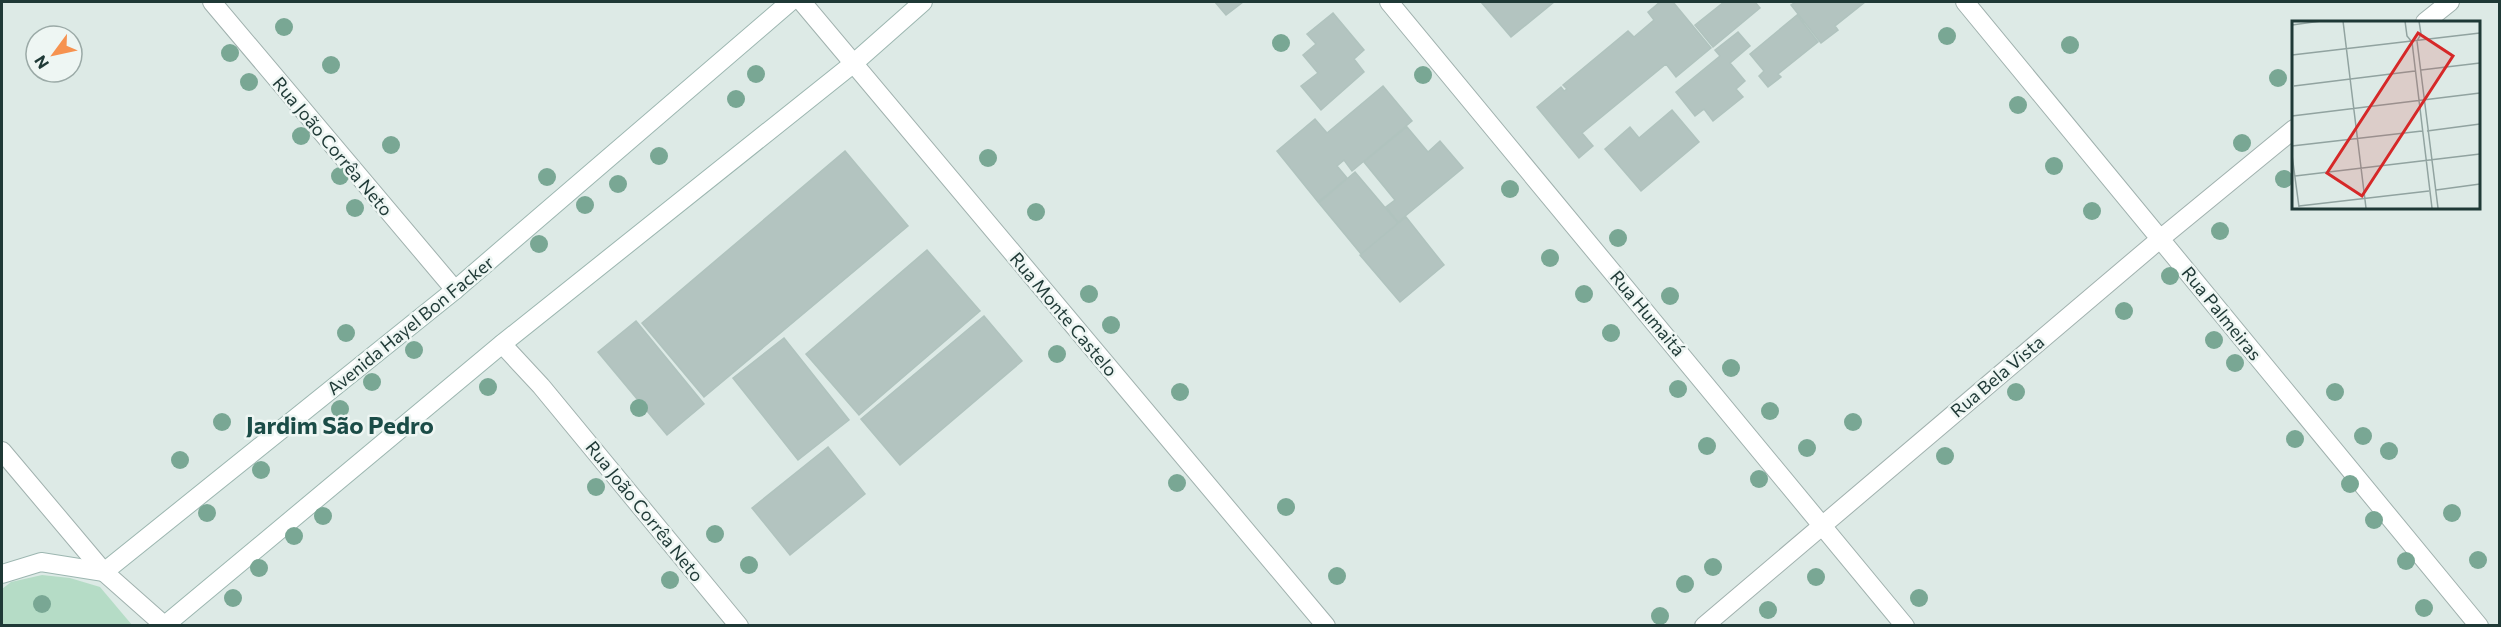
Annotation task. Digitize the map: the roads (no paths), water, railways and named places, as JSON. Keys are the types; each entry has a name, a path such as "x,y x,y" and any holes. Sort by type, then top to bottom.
{"street":[{"name":"Rua João Corrêa Neto","path":"212,2 455,290"},
{"name":"Avenida Hayel Bon Facker","path":"104,572 455,290 790,2"},
{"name":"Rua Monte Castelo","path":"802,2 1326,626"},
{"path":"2,451 104,572 164,625 502,344 854,63 923,2"},
{"name":"Rua Humaitá","path":"1389,2 1905,626"},
{"name":"Rua Palmeiras","path":"1965,2 2479,626"},
{"path":"2425,21 2450,2"},
{"name":"Rua Bela Vista","path":"1704,626 1821,524 2160,238 2292,131"},
{"name":"Rua João Corrêa Neto","path":"502,344 542,386 739,626"},
{"path":"2,574 41,562 104,572"}],"district":[{"name":"Jardim São Pedro","path":"340,424"}]}
